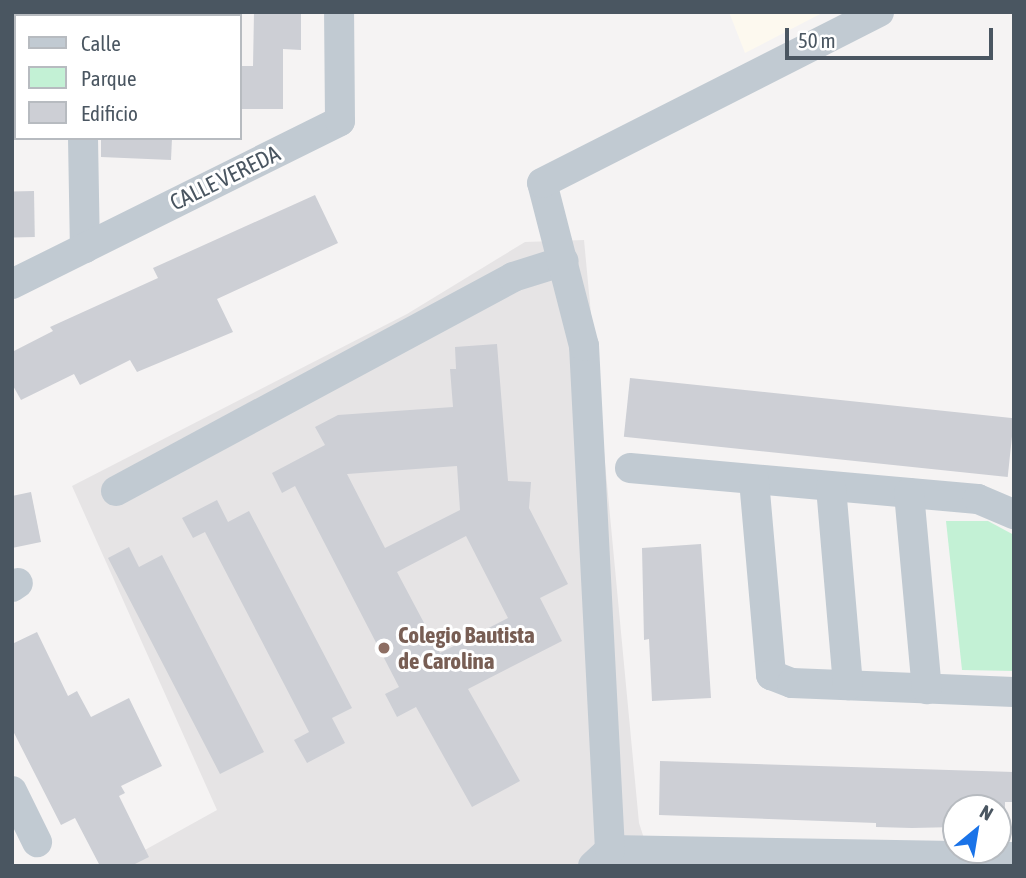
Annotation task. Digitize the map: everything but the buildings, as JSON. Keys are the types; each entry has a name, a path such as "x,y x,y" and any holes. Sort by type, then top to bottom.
{"street":[{"name":"CALLE VEREDA","path":"12,284 340,121 339,12"},
{"path":"879,12 542,183 584,345 602,858 816,860 1014,857"},
{"path":"83,140 85,248"},
{"path":"117,491 513,277 564,261"},
{"path":"630,468 978,499 1014,514"},
{"path":"754,480 771,675 792,683 1014,692"},
{"path":"831,487 848,685"},
{"path":"909,493 927,689"},
{"path":"12,791 37,842"}],"shaded area":[{"path":"729,12 824,12 745,53"},
{"name":"Colegio Bautista de Carolina","path":"584,240 639,823 653,866 116,866 217,810 72,486 407,314 525,242"}],"green space":[{"path":"946,521 988,521 1014,535 1014,671 962,670"}],"place":[{"name":"Colegio Bautista de Carolina","path":"384,648"}]}
